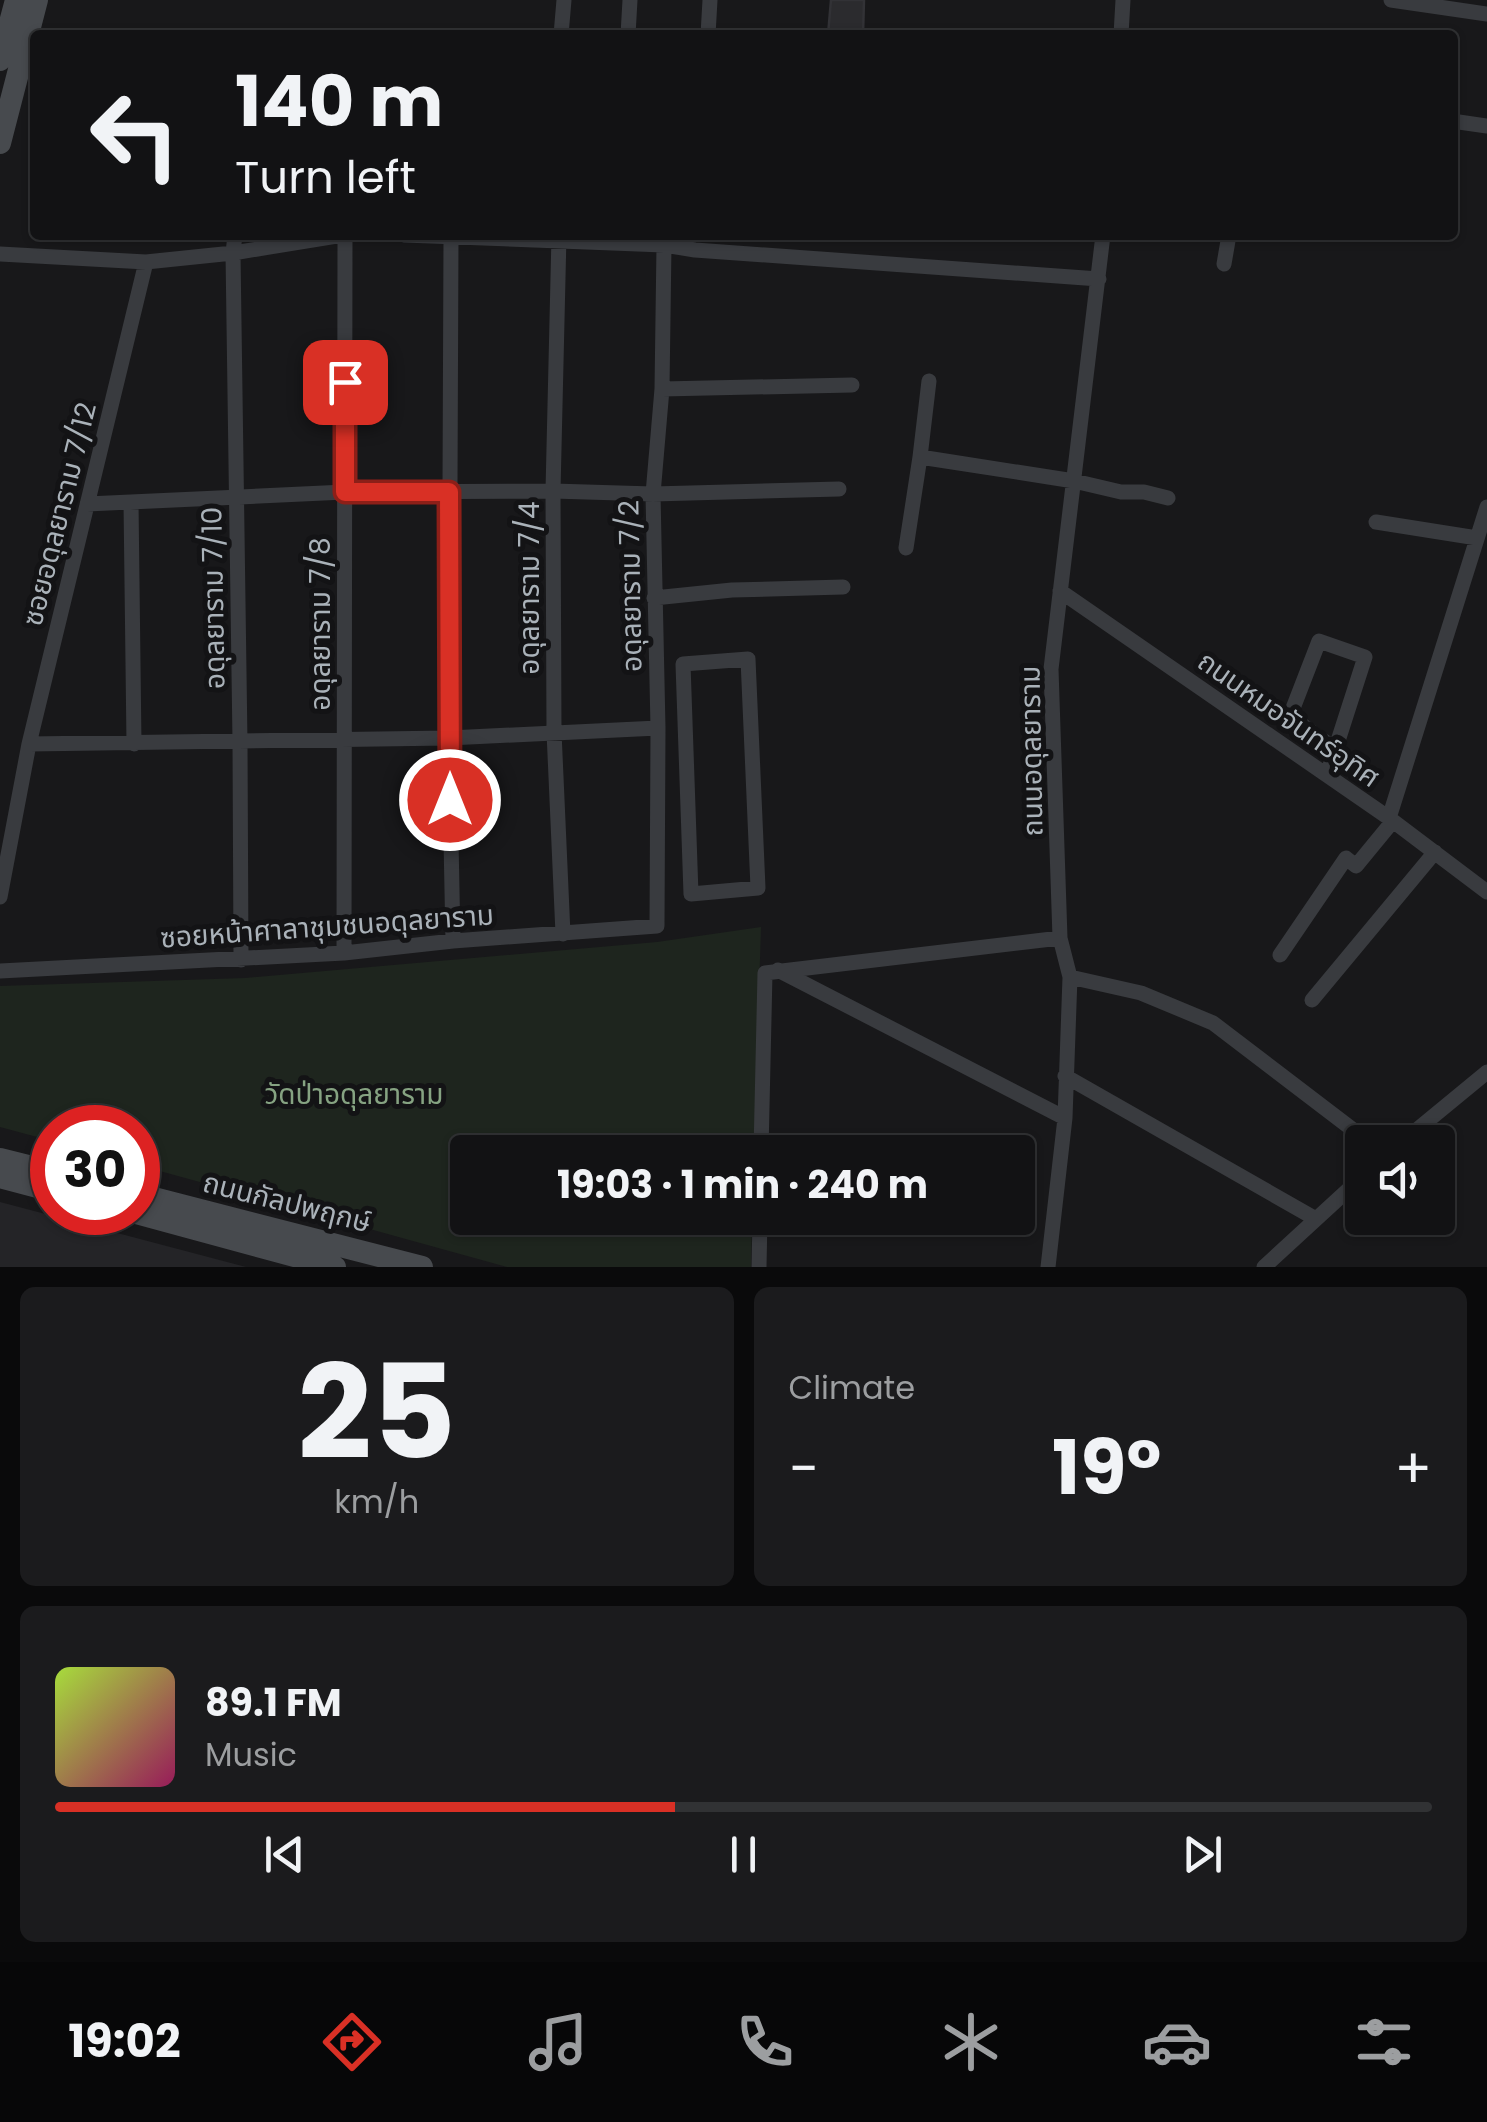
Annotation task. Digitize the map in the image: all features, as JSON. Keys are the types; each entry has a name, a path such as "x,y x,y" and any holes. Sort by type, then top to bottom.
{"main road":[{"path":"0,60 16,0"},
{"path":"0,143 37,0"},
{"path":"0,1159 30,1166"},
{"path":"0,1177 30,1185"},
{"name":"ถนนกัลปพฤกษ์","path":"160,1200 422,1267"},
{"name":"ถนนกัลปพฤกษ์","path":"160,1220 335,1267"}],"street":[{"path":"561,30 564,0"},
{"path":"628,30 630,0"},
{"path":"708,30 710,0"},
{"path":"1120,30 1123,0"},
{"path":"1392,0 1487,14"},
{"path":"1458,123 1487,126"},
{"name":"อดุลยาราม 7/10","path":"234,240 241,960"},
{"path":"0,254 146,262 313,240"},
{"name":"อดุลยาราม 7/8","path":"344,240 344,953"},
{"path":"451,240 449,738 453,941"},
{"name":"อดุลยาราม 7/4","path":"559,240 553,491 554,732 563,934"},
{"path":"623,240 664,245 696,242 1099,280"},
{"name":"ถนนอดุลยาราม","path":"1048,1267 1065,1118 1070,976 1060,938 1052,670 1103,240"},
{"path":"1224,264 1229,240"},
{"name":"อดุลยาราม 7/2","path":"657,926 653,494 662,388 664,245"},
{"name":"ซอยอดุลยาราม 7/12","path":"0,897 29,744 146,262"},
{"path":"906,548 928,381"},
{"path":"662,388 852,386"},
{"path":"920,457 1168,498"},
{"path":"87,504 345,492 653,494 840,490"},
{"path":"130,502 134,744"},
{"path":"1280,955 1346,858 1356,866 1391,820 1487,507"},
{"path":"1376,522 1477,538"},
{"path":"654,598 732,590 843,587"},
{"name":"ถนนหมอจันทร์อุทิศ","path":"1060,591 1391,820 1487,892"},
{"path":"1326,775 1335,750 1366,657 1319,641 1290,716 1335,750"},
{"path":"748,659 758,888 691,894 687,784 683,664 748,659"},
{"path":"29,744 449,738 658,728"},
{"path":"658,784 687,784"},
{"path":"1312,1000 1435,852"},
{"name":"ซอยหน้าศาลาชุมชนอดุลยาราม","path":"0,971 344,953 657,926"},
{"path":"761,1135 764,973 1060,938"},
{"path":"778,970 1065,1118"},
{"path":"1070,976 1141,993 1213,1023 1347,1125"},
{"path":"1423,1125 1487,1072"},
{"path":"1066,1076 1316,1219"},
{"path":"1264,1267 1345,1193"},
{"path":"758,1267 759,1235"}],"shaded area":[{"path":"0,1202 30,1210 30,1235 125,1235 246,1267 0,1267"}],"green space":[{"name":"วัดป่าอดุลยาราม","path":"761,927 755,1135 450,1135 450,1235 752,1235 751,1267 507,1267 160,1171 160,1105 30,1105 30,1135 0,1127 0,986 245,978 657,942"}],"building":[{"path":"831,0 864,0 863,30 828,30"}],"route":[{"path":"345,382 345,492 449,492 450,800"}]}
